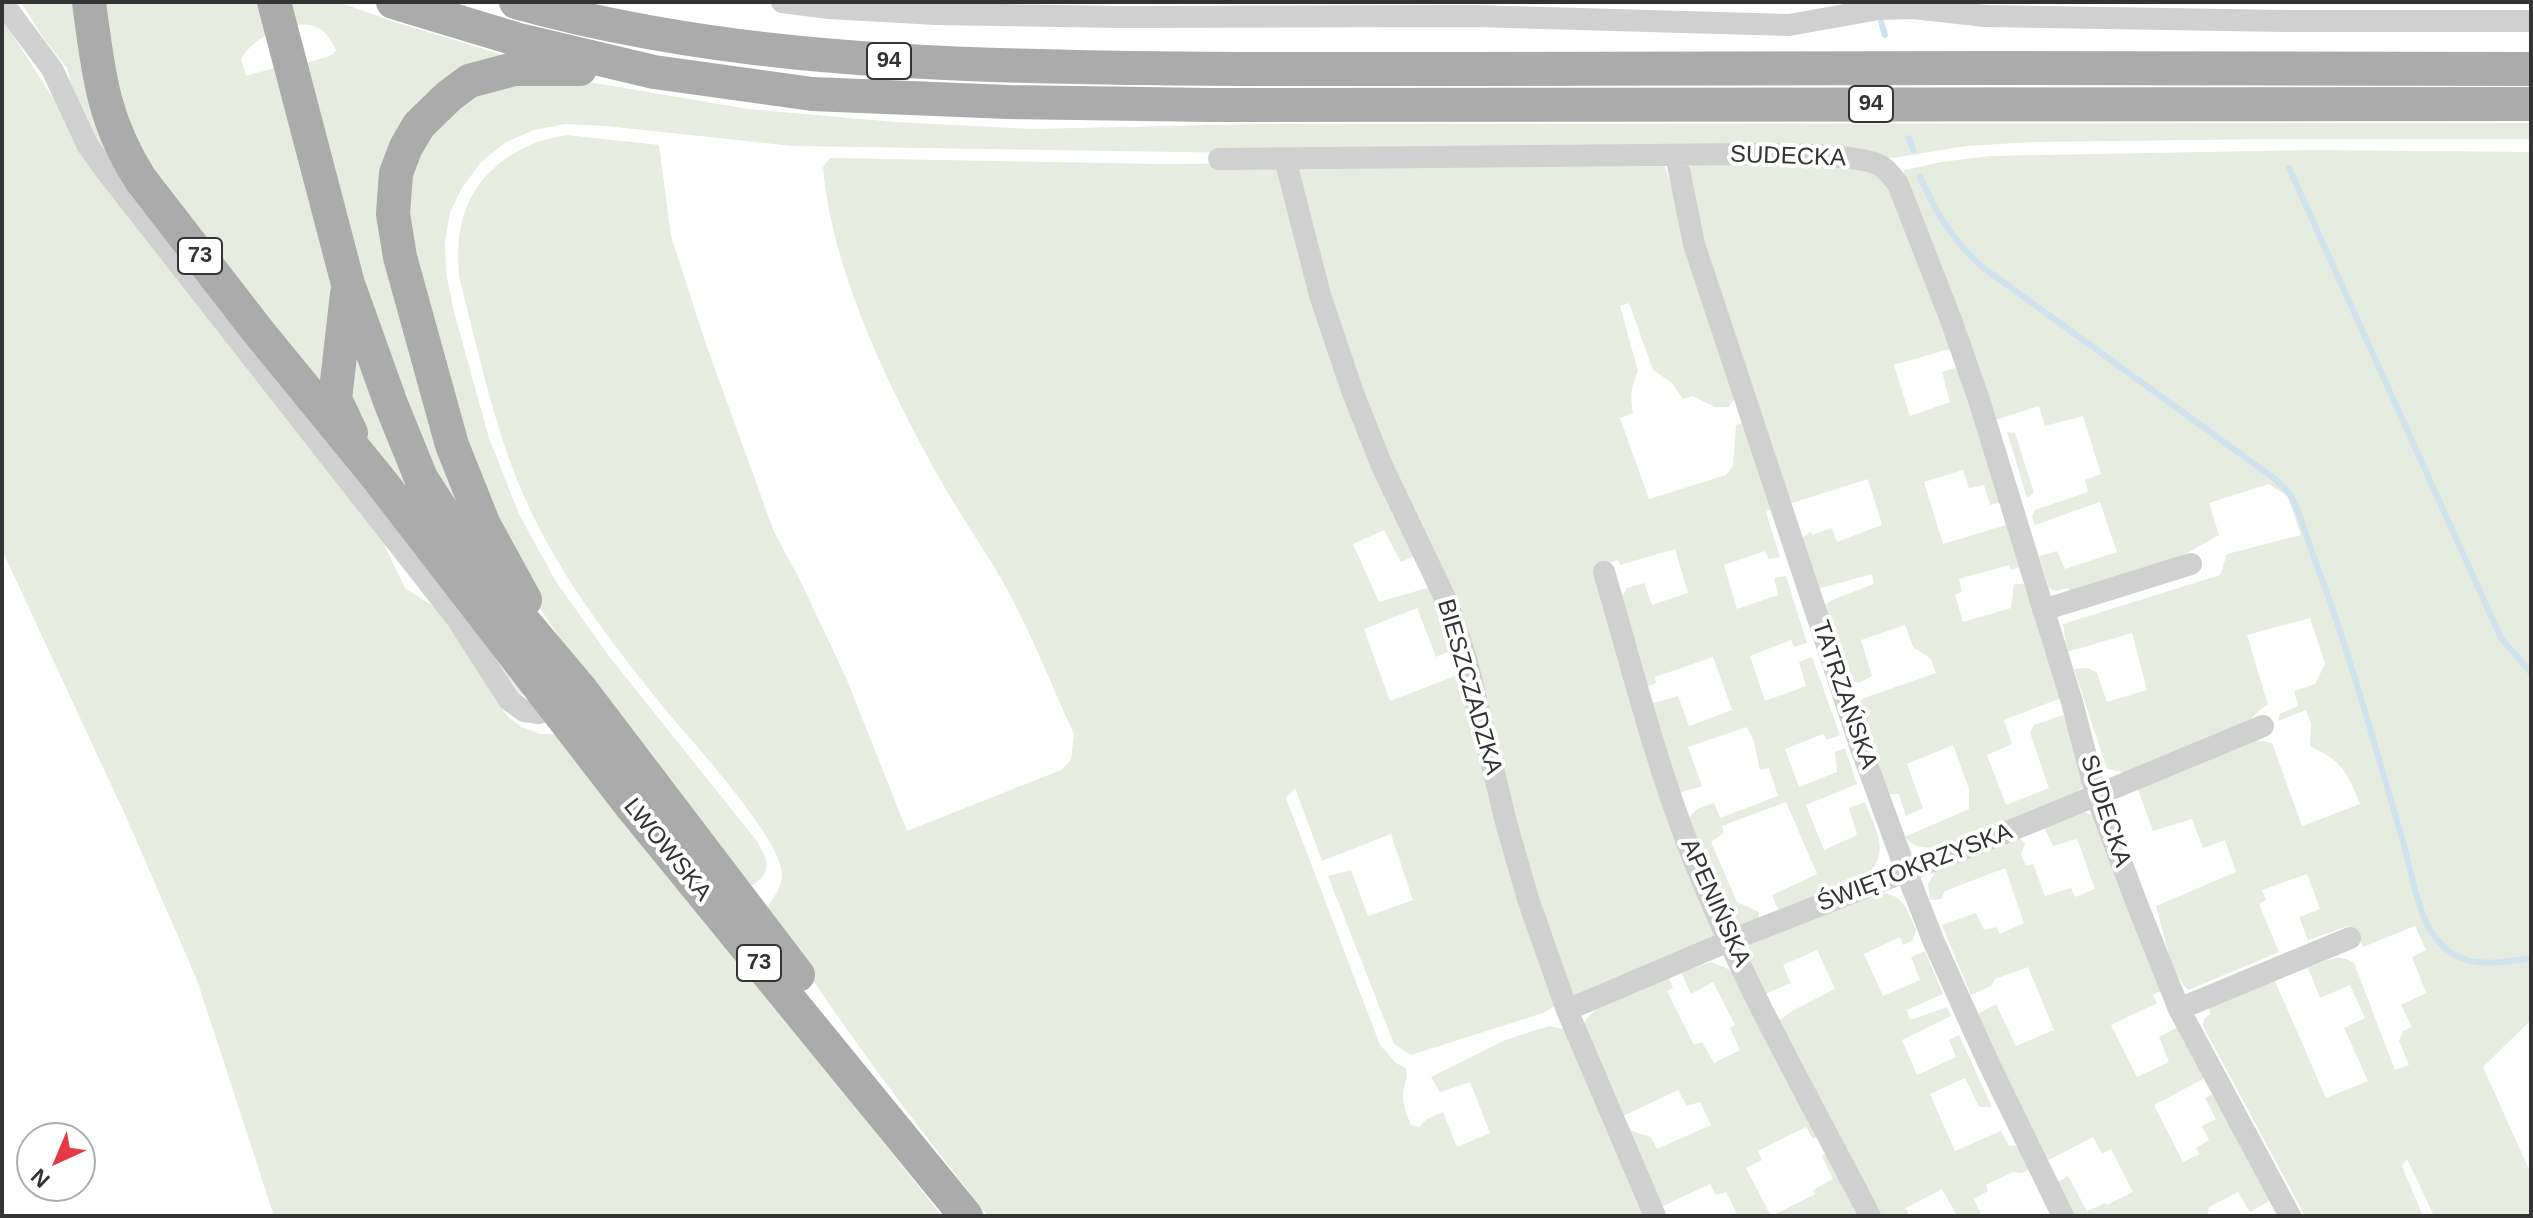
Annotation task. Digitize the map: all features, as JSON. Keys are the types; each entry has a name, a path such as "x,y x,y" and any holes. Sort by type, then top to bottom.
{"main road":[{"name":"73","path":"89,2 100,87 111,125 125,155 257,330 378,478"},
{"name":"73","path":"274,2 348,284 421,478 569,700"},
{"name":"94","path":"393,2 533,44 654,72 812,94 1008,102 1212,105 2531,104"},
{"name":"94","path":"516,2 568,16 720,44 910,63 1213,70 2531,69"},
{"path":"569,700 519,590 484,525 452,445 400,257 393,214 396,173 419,125 469,81 514,69 654,72"},
{"path":"348,284 335,399 343,419 378,478"},
{"name":"LWOWSKA","path":"378,478 795,970 967,1216"}],"street":[{"path":"2,2 52,69 88,146 106,171 457,619 509,700 524,711 539,713 569,700"},
{"path":"782,2 937,14 1474,16 1789,25 1879,9 1913,8 2000,16 2531,21"},
{"name":"SUDECKA","path":"1219,159 1751,154 1837,157 1881,166 1890,174 1898,184 1982,410 2072,702 2096,795 2179,1009 2290,1216"},
{"name":"TATRZAŃSKA","path":"1676,155 1694,244 1861,748 1933,940 2063,1216"},
{"name":"BIESZCZADZKA","path":"1285,159 1320,295 1353,393 1382,466 1446,600 1466,658 1528,899 1567,1010 1655,1216"},
{"path":"2043,610 2191,564"},
{"name":"APENIŃSKA","path":"1604,572 1666,783 1688,845 1729,941 1870,1216"},
{"name":"ŚWIĘTOKRZYSKA","path":"1567,1010 1729,941 2263,726"},
{"path":"2179,1009 2350,938"}],"shaded area":[{"path":"21,2 80,2 99,122 527,693 521,695 516,692 110,168 78,109 67,68"},
{"path":"101,2 338,2 513,58 499,60 384,184 498,580 399,405 304,64 332,55 336,50 329,38 310,25 288,26 255,43 241,59 246,76 274,68 331,282 336,309 326,398 130,143"},
{"path":"2,18 75,133 382,540 405,588 436,608 464,640 493,696 508,717 522,727 540,734 554,734 566,743 942,1216 274,1216 197,980 127,819 2,550"},
{"path":"583,81 748,109 895,122 1033,129 1257,124 2531,123 2531,139 2033,142 1966,146 1893,158 793,146 606,126 565,124 534,130 506,142 481,162 462,188 450,212 445,241 446,273 454,312 489,438 519,514 555,580 608,655 757,841 766,867 762,877 749,887 574,659 535,601 481,496 407,254 409,169 425,134 486,87"},
{"path":"566,135 659,145 671,236 706,344 774,532 847,680 907,831 1061,770 1071,760 1074,734 1017,608 927,456 869,335 852,293 829,208 823,167 830,158 1159,164 1649,160 1665,167 1737,395 1729,407 1715,407 1692,396 1683,399 1672,383 1653,370 1629,303 1620,306 1638,371 1632,392 1633,413 1620,418 1649,499 1726,475 1733,466 1736,425 1747,422 1768,486 1772,508 1766,512 1780,557 1769,559 1765,551 1724,565 1737,609 1778,595 1774,578 1786,576 1807,643 1794,647 1791,640 1750,656 1765,701 1806,686 1799,662 1812,657 1840,735 1827,740 1823,734 1785,749 1799,787 1837,772 1835,752 1845,748 1857,784 1806,805 1824,850 1857,835 1849,808 1865,802 1877,832 1878,860 1863,878 1782,912 1772,895 1817,874 1786,802 1722,826 1724,833 1711,842 1737,902 1759,912 1758,923 1739,930 1725,913 1687,820 1697,809 1714,803 1720,818 1778,796 1769,768 1760,770 1747,727 1688,747 1702,786 1682,792 1676,790 1658,737 1651,704 1678,696 1689,726 1732,710 1713,657 1655,677 1656,683 1646,687 1642,682 1621,617 1620,599 1627,588 1644,583 1652,605 1688,593 1675,549 1620,565 1618,560 1594,568 1681,844 1715,925 1711,941 1582,998 1574,997 1567,990 1511,817 1479,679 1461,621 1429,549 1401,562 1384,530 1353,544 1379,602 1434,586 1455,649 1436,657 1417,608 1364,629 1390,701 1463,673 1516,880 1557,1001 1555,1006 1543,1013 1411,1055 1394,1044 1328,876 1351,870 1368,916 1413,900 1391,834 1322,861 1295,788 1286,798 1380,1045 1396,1063 1406,1068 1403,1097 1411,1125 1419,1127 1427,1119 1443,1112 1457,1147 1490,1133 1470,1082 1440,1092 1431,1077 1505,1040 1549,1026 1563,1029 1570,1035 1644,1216 988,1216 874,1067 794,952 769,912 768,906 776,895 782,874 778,857 766,836 585,604 537,524 513,470 488,390 460,281 459,237 470,200 493,169 530,145"},
{"path":"2312,150 2531,152 2531,1020 2483,1067 2531,1174 2531,1216 2434,1216 2407,1159 2402,1166 2423,1216 2305,1216 2203,1026 2204,1019 2210,1014 2209,1007 2275,981 2326,1098 2368,1081 2344,1028 2365,1018 2350,985 2320,998 2308,968 2337,958 2354,963 2395,1070 2409,1065 2399,1041 2403,1031 2412,1027 2401,1005 2426,993 2412,957 2426,950 2415,926 2363,947 2355,931 2348,926 2308,940 2299,917 2320,909 2307,874 2262,890 2266,900 2259,904 2279,952 2188,990 2172,961 2156,906 2236,872 2225,840 2203,848 2192,819 2153,831 2137,787 2254,740 2272,743 2302,826 2360,804 2337,763 2310,746 2311,724 2306,710 2278,721 2280,714 2298,706 2294,691 2315,684 2325,664 2310,618 2247,635 2268,705 2242,728 2127,773 2107,769 2074,669 2088,668 2097,673 2107,702 2147,690 2132,633 2067,652 2063,624 2220,575 2227,554 2301,535 2288,497 2269,484 2209,503 2219,535 2166,565 2072,596 2068,588 2056,591 2049,588 2039,556 2057,551 2065,569 2117,552 2100,502 2035,525 2032,517 2035,510 2088,492 2085,480 2101,474 2083,416 2045,426 2039,406 1995,420 1904,180 1904,170 1990,156"},
{"path":"1812,161 1886,175 1956,347 1894,365 1910,416 1950,402 1942,372 1959,367 2000,502 1990,505 1984,485 1969,488 1963,470 1924,482 1943,544 2006,525 2019,567 2011,570 2009,565 1959,579 1962,592 1955,595 1963,622 2011,608 2014,584 2025,584 2061,698 2004,720 2012,744 1987,755 2006,805 2049,788 2030,733 2034,725 2066,714 2084,777 2082,787 2074,794 1947,845 1924,847 1914,845 1904,837 1969,809 1969,789 1953,745 1907,764 1923,808 1906,816 1899,794 1887,794 1856,704 1864,698 1936,673 1931,659 1913,647 1905,625 1861,640 1872,676 1859,683 1848,679 1823,606 1874,584 1872,574 1817,589 1800,540 1811,531 1812,535 1832,528 1837,542 1882,525 1868,479 1789,504 1687,186 1692,164"},
{"path":"356,352 434,521 367,440 349,397"},
{"path":"2007,432 2015,433 2034,493 2027,498"},
{"path":"2084,812 2092,815 2098,825 2161,991 2153,995 2157,1003 2111,1025 2137,1077 2169,1062 2159,1037 2180,1026 2205,1078 2154,1105 2183,1162 2199,1154 2196,1148 2209,1140 2202,1126 2216,1119 2205,1098 2215,1093 2271,1200 2250,1212 2238,1192 2209,1207 2207,1216 2073,1216 2056,1183 2068,1176 2087,1211 2133,1192 2111,1149 2102,1154 2093,1137 2045,1162 1978,1014 1996,1004 2016,1046 2054,1030 2028,967 1995,979 1991,986 1971,995 1942,925 1976,913 1984,930 1996,927 2000,934 2024,923 2005,868 1945,891 1941,899 1930,900 1928,884 1936,870 2016,835 2025,843 2021,854 2026,866 2033,864 2045,896 2071,888 2075,897 2095,889 2077,839 2053,846 2043,825"},
{"path":"1870,891 1889,894 1901,901 1916,930 1912,941 1903,945 1900,937 1864,954 1883,996 1920,980 1911,957 1925,951 1943,994 1907,1010 1910,1020 1947,1007 1951,1016 1902,1040 1917,1075 1956,1057 1949,1040 1959,1035 1992,1107 1979,1107 1965,1078 1930,1094 1955,1151 2001,1131 2009,1146 2018,1145 2029,1169 2022,1173 2013,1172 1986,1185 1988,1191 1974,1199 1982,1216 1957,1216 1942,1189 1906,1208 1909,1216 1880,1216 1779,1021 1835,989 1817,950 1783,965 1791,983 1765,994 1751,968 1748,955 1752,941"},
{"path":"1711,962 1733,971 1818,1136 1813,1139 1806,1127 1758,1151 1762,1160 1746,1168 1771,1216 1738,1216 1726,1192 1716,1195 1710,1184 1659,1208 1626,1129 1651,1137 1657,1149 1711,1125 1700,1102 1687,1106 1678,1090 1621,1117 1584,1023 1610,1001 1668,976 1673,988 1667,991 1694,1045 1702,1042 1714,1063 1740,1050 1730,1028 1735,1025 1713,982 1691,994 1681,972"},
{"path":"1827,1152 1860,1216 1772,1216 1815,1194 1813,1190 1833,1179 1822,1156"}],"waterway":[{"path":"1881,22 1885,35"},
{"path":"1909,138 1913,150"},
{"path":"2289,168 2501,638 2531,673"},
{"path":"1920,177 1946,225 1981,266 2275,479 2288,492 2299,514 2351,666 2425,920 2442,945 2462,958 2491,963 2531,958"}]}
